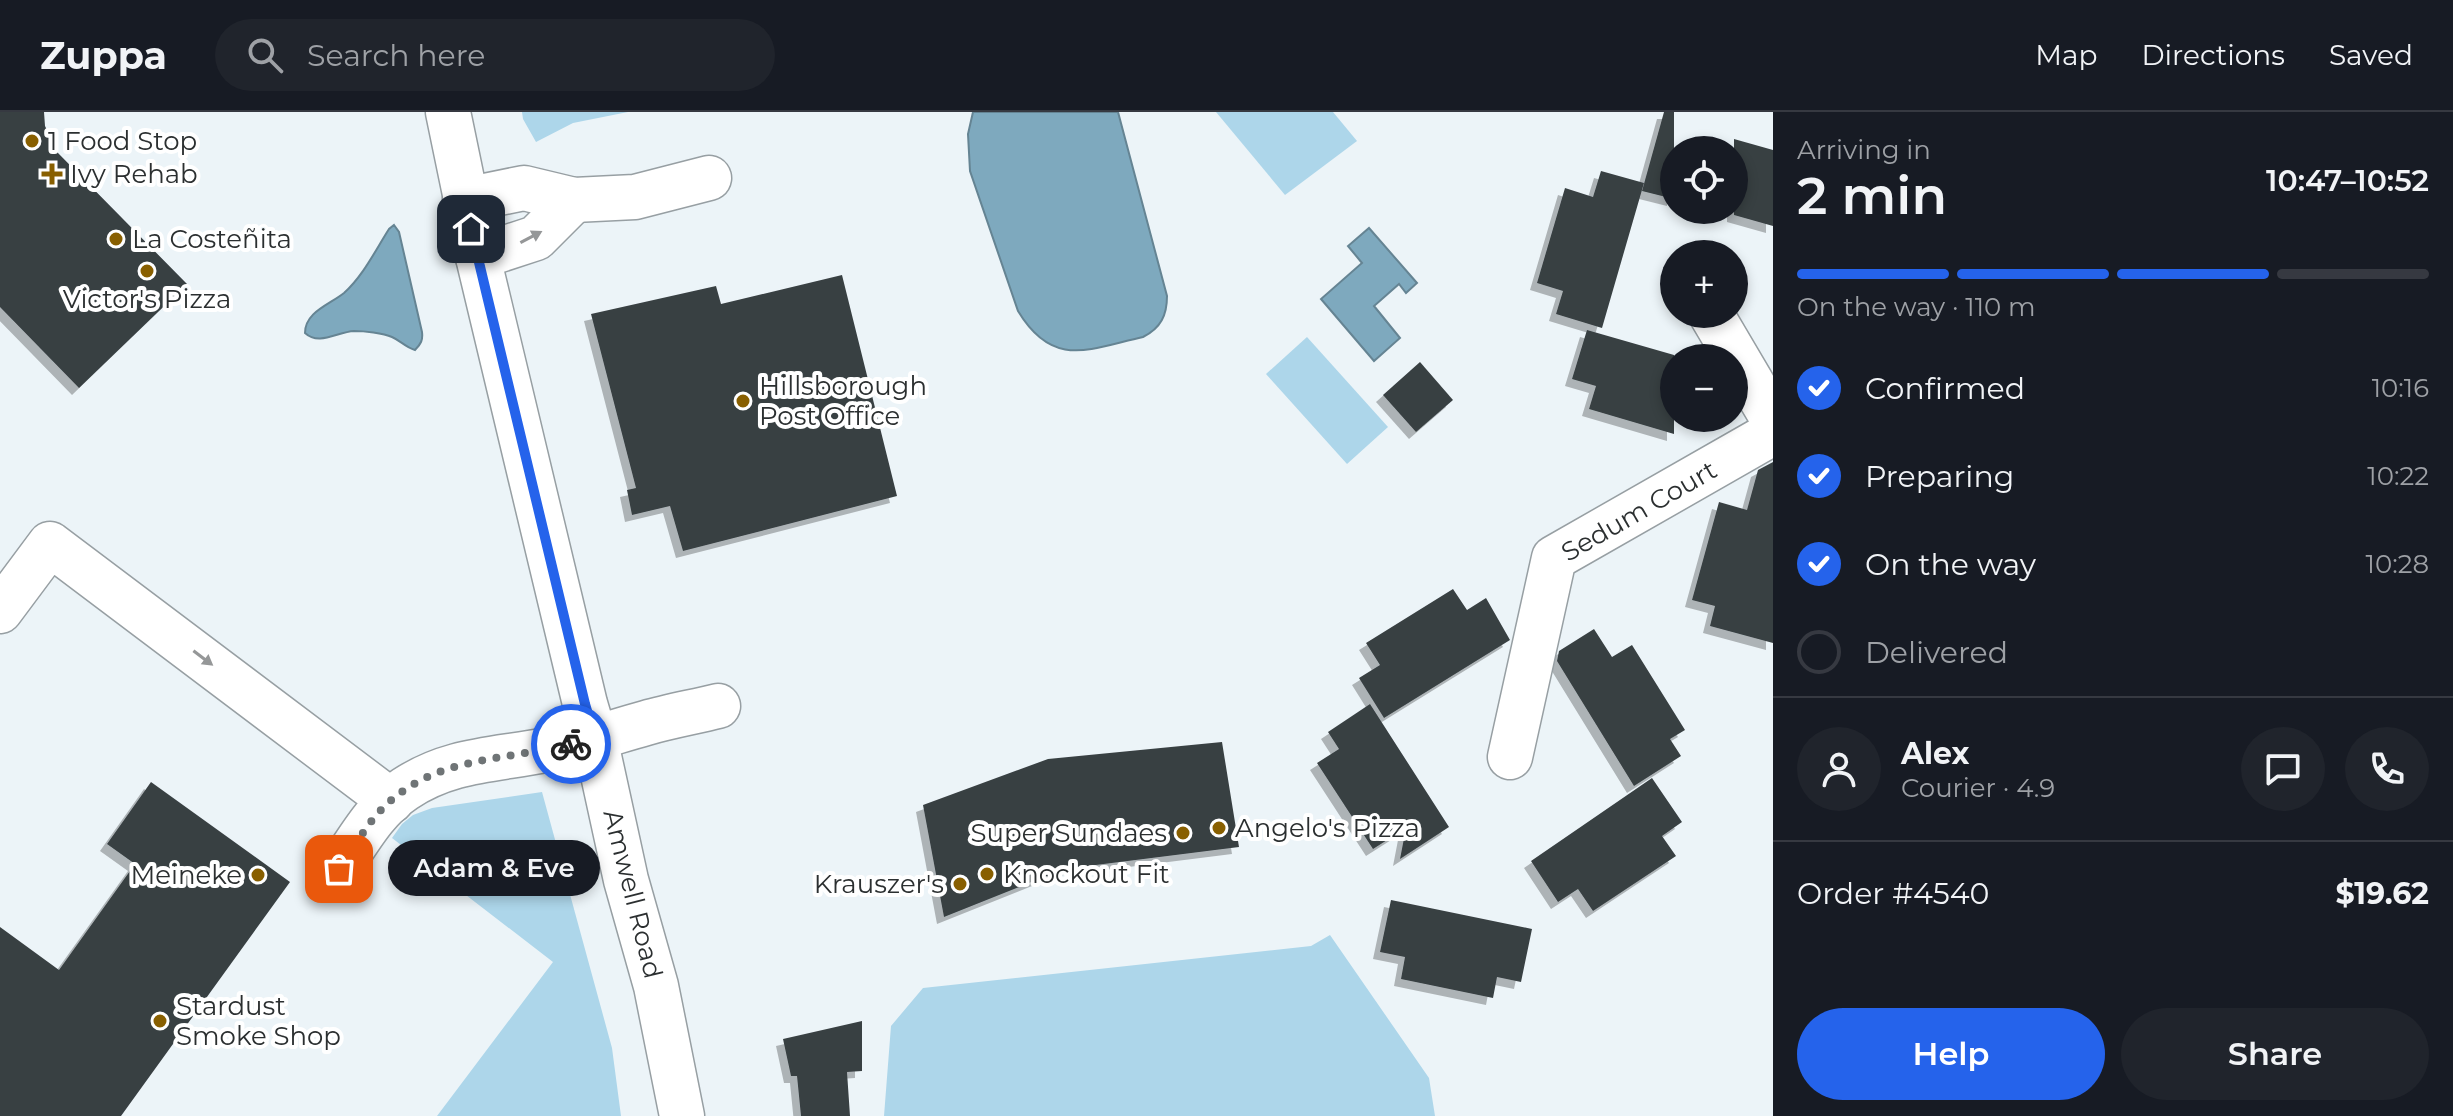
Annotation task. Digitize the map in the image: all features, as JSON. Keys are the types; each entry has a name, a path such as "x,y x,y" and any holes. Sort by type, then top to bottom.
{"main road":[{"name":"Amwell Road","path":"448,112 478,257 595,738 626,880 656,986 682,1116"},
{"path":"465,200 524,188 574,200 635,197 709,178"},
{"path":"478,257 536,238 574,200"},
{"path":"1719,328 1773,419"},
{"name":"Sedum Court","path":"1510,757 1554,558 1773,433"},
{"path":"0,611 50,544 391,801"},
{"path":"339,869 391,801 437,772 464,762 546,750 718,706"}],"shaded area":[{"path":"522,112 628,112 573,123 536,142"},
{"path":"973,112 1118,112 1167,296 1166,309 1159,325 1143,337 1073,350 1045,341 1031,329 1018,311 970,171 968,134"},
{"path":"1216,112 1333,112 1357,141 1285,195"},
{"path":"394,225 399,232 422,332 419,346 415,350 392,337 368,332 310,337 305,333 313,314 344,293 357,279"},
{"path":"1369,228 1417,283 1406,293 1399,284 1374,306 1400,338 1374,361 1321,299 1362,263 1348,246"},
{"path":"1307,337 1388,427 1347,464 1266,374"},
{"path":"542,792 612,1048 621,1116 437,1116 553,962 392,838 413,815 432,808"},
{"path":"1330,935 1429,1078 1435,1116 884,1116 891,1026 923,988 1311,946"}],"building":[{"path":"0,112 44,112 45,126 58,153 187,284 79,388 0,307"},
{"path":"1664,112 1674,112 1674,136 1660,136 1660,196 1642,191"},
{"path":"1748,143 1773,150 1773,226 1748,219"},
{"path":"1601,171 1644,183 1602,328 1556,314 1563,291 1537,283 1565,188 1593,197"},
{"name":"Hillsborough Post Office","path":"842,275 897,496 683,551 670,506 632,515 627,490 636,488 591,314 716,286 721,304"},
{"path":"1587,330 1660,351 1660,430 1589,409 1596,386 1572,379"},
{"path":"1420,362 1453,400 1416,432 1383,395"},
{"path":"1773,462 1773,643 1710,626 1715,606 1692,600 1719,502 1747,510 1758,470"},
{"path":"1453,589 1467,610 1486,598 1510,640 1384,718 1359,678 1380,665 1366,643"},
{"path":"1594,629 1612,657 1632,645 1685,730 1670,739 1681,756 1634,786 1557,661 1559,651"},
{"path":"1370,704 1449,827 1400,859 1406,828 1373,849 1317,763 1339,749 1328,732"},
{"path":"1222,742 1239,847 1064,869 944,917 923,805 1048,759"},
{"path":"1652,778 1682,822 1662,836 1676,856 1593,911 1578,889 1558,902 1531,861"},
{"path":"151,782 290,882 121,1116 0,1116 0,927 59,970 135,864 107,844"},
{"path":"1391,900 1532,929 1521,982 1497,977 1493,998 1401,979 1405,957 1380,952"},
{"path":"862,1021 862,1071 847,1072 850,1116 801,1116 797,1076 791,1076 783,1039"}],"way so far":[{"path":"339,869 375,818 405,789 464,762 571,744"}],"place":[{"name":"1 Food Stop","path":"32,141"},
{"name":"Ivy Rehab","path":"52,174"},
{"name":"La Costeñita","path":"116,239"},
{"name":"Victor's Pizza","path":"147,271"},
{"name":"Hillsborough Post Office","path":"743,401"},
{"name":"Angelo's Pizza","path":"1219,828"},
{"name":"Super Sundaes","path":"1183,833"},
{"name":"Adam & Eve","path":"339,869"},
{"name":"Knockout Fit","path":"987,874"},
{"name":"Meineke","path":"258,875"},
{"name":"Krauszer's","path":"960,884"},
{"name":"Stardust Smoke Shop","path":"160,1021"}],"route":[{"path":"471,229 595,738 571,744"}]}
